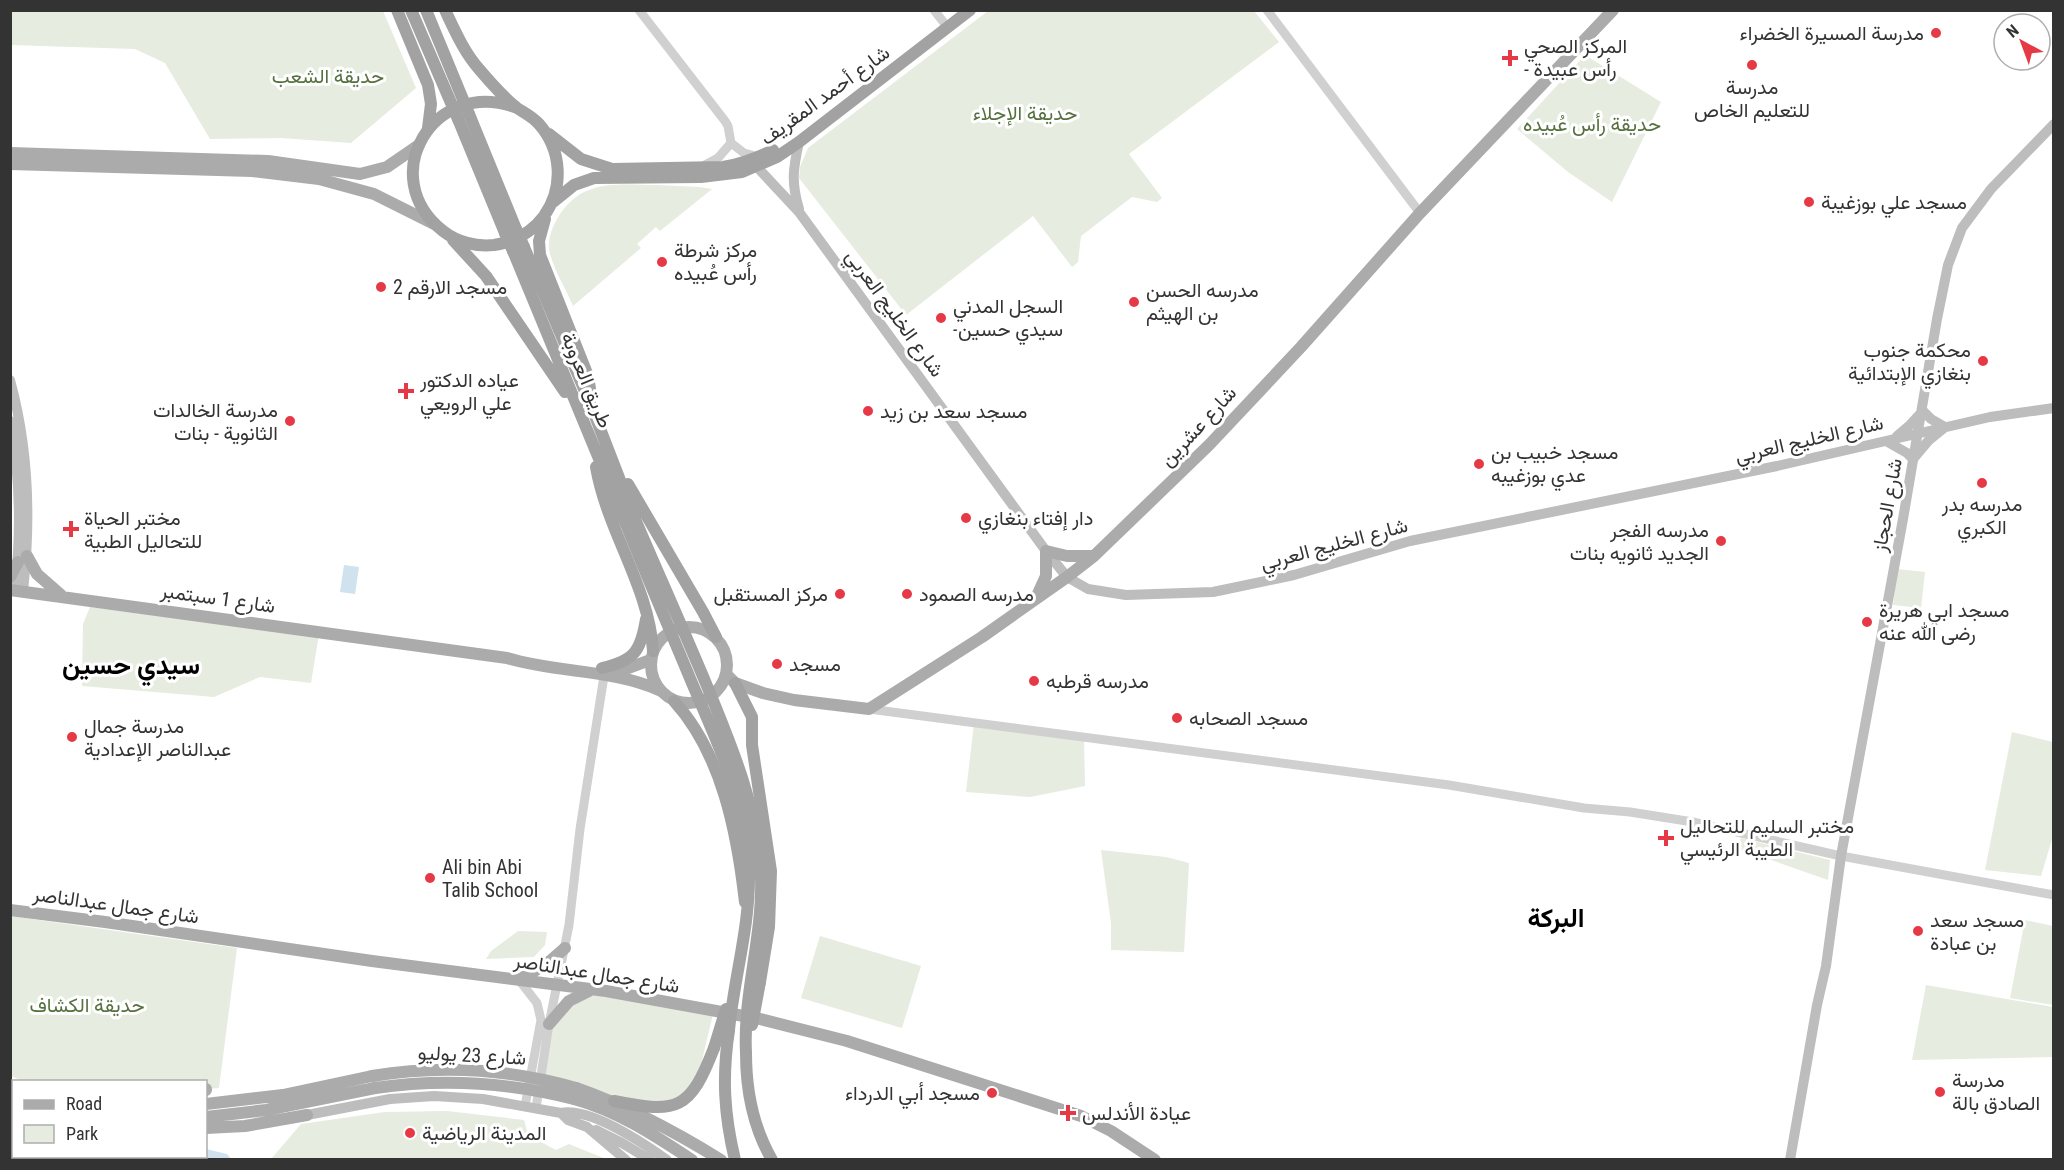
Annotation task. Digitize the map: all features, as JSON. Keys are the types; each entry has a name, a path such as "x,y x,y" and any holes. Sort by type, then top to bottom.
{"highway":[{"path":"397,10 428,85 431,104 428,130"},
{"path":"411,10 463,116"},
{"path":"426,10 463,116 518,249"},
{"path":"445,10 472,62 517,108"},
{"name":"شارع أحمد المقريف","path":"545,131 581,159 601,166 622,169 699,168 758,162 777,157 946,25 959,10"},
{"name":"شارع أحمد المقريف","path":"549,207 574,185 594,178 701,177 742,172 970,10"},
{"path":"581,417 486,276 466,252 425,213 415,187 415,159 419,145 428,130 443,114 463,104 496,101 517,108 528,114 545,131 551,142 558,166 558,178 540,231 540,255 588,376 592,408"},
{"path":"448,235 471,244 490,245 508,242 530,230 549,207"},
{"name":"طريق العروبة","path":"518,249 592,408 597,439 630,522"},
{"name":"طريق العروبة","path":"518,249 581,417 597,439"},
{"path":"597,439 602,492 647,612 652,655"},
{"path":"597,439 651,525 716,637"},
{"path":"630,522 725,761 736,794 746,838 749,871 746,915 733,991 724,1073 728,1123 735,1160"},
{"path":"630,522 733,748 753,813 760,863 760,900 758,938 746,1008 746,1053 749,1097 759,1131 772,1160"},
{"path":"603,672 624,662 636,651 642,638 647,612"},
{"path":"731,678 752,717 752,745 771,871 769,927 746,1053"},
{"path":"674,701 698,732 724,797 738,852 746,915"},
{"path":"614,1101 657,1108 678,1104 688,1097 703,1075 733,991"}],"main road":[{"name":"شارع عشرين","path":"869,709 982,638 1094,556 1209,445 1301,347 1420,213 1613,10"},
{"name":"شارع الحجاز","path":"1790,1160 1826,966 1841,856 1923,411 1943,282 1962,228 1990,189 2054,124"},
{"name":"شارع الخليج العربي","path":"799,142 792,182 800,212"},
{"path":"10,153 268,161 360,174 387,167 419,145"},
{"name":"شارع الخليج العربي","path":"758,162 800,212 1067,577 1088,589 1112,594 1213,592 1254,584 1294,575 1410,541 1777,466 2013,412 2054,408"},
{"path":"10,164 252,171 319,179 374,194 434,224"},
{"path":"10,380 19,416 28,501 22,559 16,590"},
{"path":"1923,411 1945,427 1913,459 1890,440 1910,425 1923,411"},
{"path":"10,422 17,471 22,559 10,577"},
{"path":"1035,600 1046,576 1046,551 1067,556 1094,556"},
{"path":"22,559 61,596"},
{"name":"شارع 1 سبتمبر","path":"16,590 416,646 507,658 526,658 603,672"},
{"path":"659,690 650,670 652,655 661,638 673,629 688,626 703,629 716,637 726,655 731,678"},
{"path":"603,672 626,669 652,655"},
{"path":"603,672 659,690 674,701 687,704 706,699 731,678"},
{"path":"731,678 763,693 794,700 869,709"},
{"name":"شارع جمال عبدالناصر","path":"10,910 593,990 760,1019 847,1041 1081,1116 1111,1131 1155,1160"},
{"path":"519,980 549,962 565,948"},
{"path":"549,1024 568,1001 593,990"},
{"name":"شارع 23 يوليو","path":"207,1104 374,1082 479,1082 575,1093 614,1101 656,1121 721,1160"},
{"name":"شارع 23 يوليو","path":"207,1117 266,1110 374,1082"},
{"name":"شارع 23 يوليو","path":"575,1093 640,1125 692,1160"},
{"path":"207,1128 245,1126 411,1097 459,1097 561,1113 577,1113 618,1129 667,1160"},
{"path":"561,1113 568,1120 622,1143 650,1160"},
{"path":"587,1127 626,1160"}],"street":[{"path":"639,10 725,121 731,143 758,162"},
{"path":"934,10 946,25"},
{"path":"1268,10 1420,213"},
{"path":"699,168 718,158 731,143"},
{"path":"531,1107 565,948 576,879 582,810 603,672"},
{"path":"869,709 1449,785 1584,808 1630,812 1703,824 1841,856 2054,895"},
{"path":"519,980 537,1003 541,1020 531,1107"}],"green space":[{"name":"حديقة الشعب","path":"11,10 383,11 416,88 351,143 281,138 210,139 165,63 135,49 11,45"},
{"name":"حديقة الإجلاء","path":"988,11 1254,11 1279,42 1129,154 1162,198 1157,202 1132,197 1081,236 1078,262 1072,267 1033,216 906,315 799,178 800,167 808,148"},
{"name":"حديقة رأس عُبيده","path":"1585,55 1661,102 1612,202 1568,172 1517,129"},
{"path":"614,185 712,189 660,231 656,227 637,244 641,248 573,306 550,254 550,236 557,219 577,196 588,190"},
{"path":"1897,569 1925,572 1921,608 1893,605"},
{"path":"90,607 319,634 311,683 260,677 214,697 82,686 83,624"},
{"path":"974,724 1084,737 1085,786 1030,797 966,792"},
{"path":"2012,732 2053,742 2053,836 2041,876 1985,870"},
{"path":"1741,838 1830,860 1828,880 1737,848"},
{"path":"1101,850 1166,857 1189,863 1184,952 1111,950 1111,923"},
{"name":"حديقة الكشاف","path":"10,916 237,948 219,1088 207,1089 207,1080 20,1080 11,1076"},
{"path":"2025,920 2053,926 2053,1005 2010,998"},
{"path":"518,931 547,932 545,945 534,957 486,959 491,951"},
{"path":"820,936 921,966 902,1028 801,998"},
{"path":"1926,985 2053,1007 2053,1057 1912,1060"},
{"path":"594,993 713,1014 694,1086 675,1103 617,1100 544,1074 551,1027 568,1008"},
{"name":"المدينة الرياضية","path":"447,1111 524,1120 528,1135 556,1150 569,1144 606,1159 271,1159 301,1124 385,1112"}],"water":[{"path":"344,565 359,567 355,594 340,592"},
{"path":"207,1149 227,1154 231,1159 91,1159 207,1158"}],"place":[{"name":"مدرسة المسيرة الخضراء","path":"1936,33"},
{"name":"المركز الصحي - رأس عبيدة","path":"1510,58"},
{"name":"مدرسة للتعليم الخاص","path":"1752,65"},
{"name":"مسجد علي بوزغيبة","path":"1809,202"},
{"name":"مركز شرطة رأس عُبيده","path":"662,262"},
{"name":"مسجد الارقم 2","path":"381,287"},
{"name":"مدرسه الحسن بن الهيثم","path":"1134,302"},
{"name":"السجل المدني -سيدي حسين","path":"941,318"},
{"name":"محكمة جنوب بنغازي الإبتدائية","path":"1983,361"},
{"name":"عياده الدكتور علي الرويعي","path":"406,391"},
{"name":"مسجد سعد بن زيد","path":"868,411"},
{"name":"مدرسة الخالدات الثانوية - بنات","path":"290,421"},
{"name":"مسجد خبيب بن عدي بوزغيبه","path":"1479,464"},
{"name":"مدرسه بدر الكبري","path":"1982,483"},
{"name":"دار إفتاء بنغازي","path":"966,518"},
{"name":"مختبر الحياة للتحاليل الطبية","path":"71,529"},
{"name":"مدرسه الفجر الجديد ثانويه بنات","path":"1721,541"},
{"name":"مركز المستقبل","path":"840,594"},
{"name":"مدرسه الصمود","path":"907,594"},
{"name":"مسجد ابي هريرة رضى الله عنه","path":"1867,622"},
{"name":"مسجد","path":"777,664"},
{"name":"مدرسه قرطبه","path":"1034,681"},
{"name":"مسجد الصحابه","path":"1177,718"},
{"name":"مدرسة جمال عبدالناصر الإعدادية","path":"72,737"},
{"name":"مختبر السليم للتحاليل الطيبة الرئيسي","path":"1666,838"},
{"name":"Ali bin Abi Talib School","path":"430,878"},
{"name":"مسجد سعد بن عبادة","path":"1918,931"},
{"name":"مدرسة الصادق بالة","path":"1940,1092"},
{"name":"مسجد أبي الدرداء","path":"992,1093"},
{"name":"عيادة الأندلس","path":"1068,1113"},
{"name":"المدينة الرياضية","path":"410,1133"}],"district":[{"name":"سيدي حسين","path":"131,665"},
{"name":"البركة","path":"1556,918"}]}
